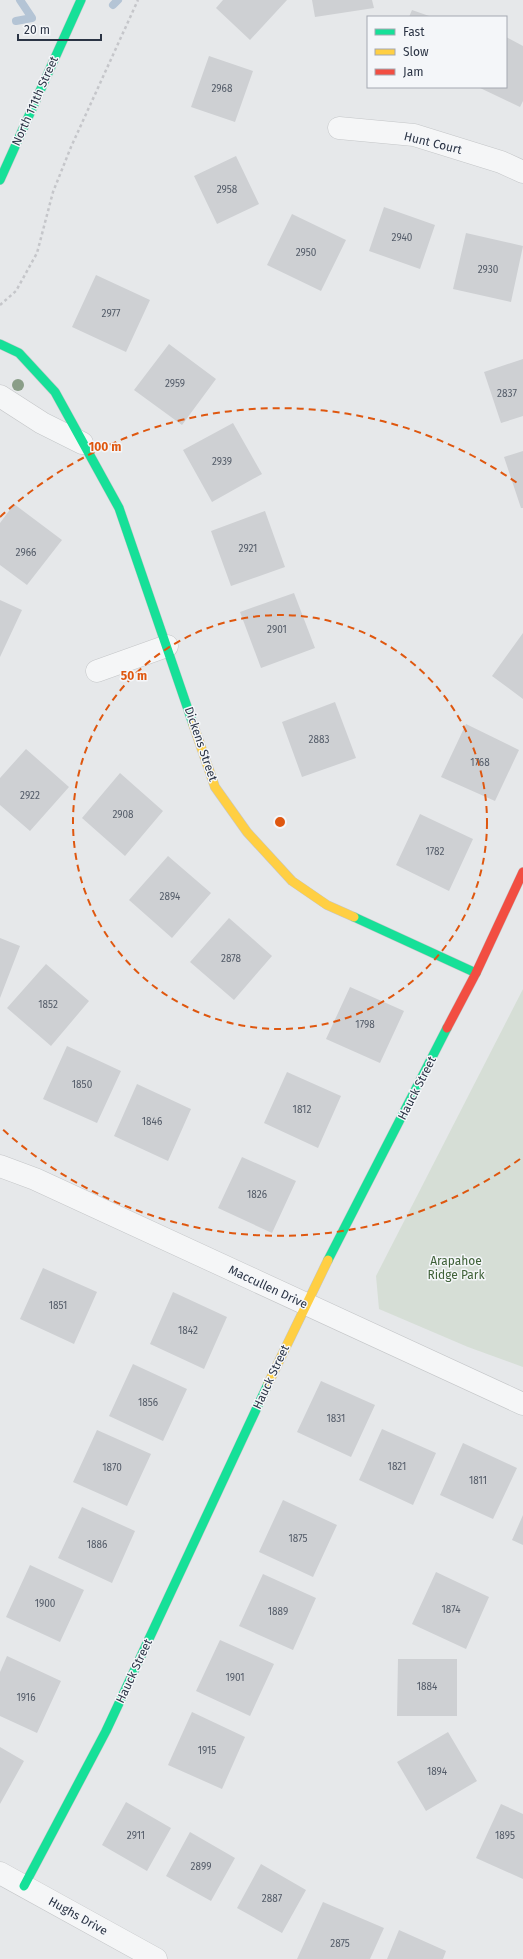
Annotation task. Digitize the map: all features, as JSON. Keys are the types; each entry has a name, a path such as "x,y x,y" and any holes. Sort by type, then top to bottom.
{"street":[{"name":"North 111th Street","path":"0,180 81,0"},
{"name":"Hunt Court","path":"339,128 414,135 501,162 523,172"},
{"name":"Dickens Street","path":"0,344 19,353 56,392 82,443 119,508 215,787 247,832 292,881 327,904 476,973"},
{"path":"0,396 42,423 82,443"},
{"path":"98,671 167,646"},
{"name":"Hauck Street","path":"24,1886 106,1731 305,1304 476,973 523,872"},
{"name":"Maccullen Drive","path":"6,1168 36,1179 523,1404"},
{"name":"Hughs Drive","path":"0,1873 156,1959"}],"path":[{"path":"0,305 16,291 38,253 53,192 71,147 138,0"}],"green space":[{"name":"Arapahoe Ridge Park","path":"523,989 523,1367 468,1347 379,1309 376,1276"}],"building":[{"path":"223,0 287,0 250,40 216,8"},
{"path":"312,0 372,0 374,8 315,17"},
{"path":"412,10 429,16 409,16"},
{"path":"507,38 523,46 523,101 520,107 480,88 507,88"},
{"path":"209,56 253,71 235,122 191,107"},
{"path":"236,156 259,204 217,224 194,176"},
{"path":"384,207 435,225 420,269 369,251"},
{"path":"292,214 346,240 321,291 267,265"},
{"path":"466,233 523,246 511,302 453,289"},
{"path":"96,275 150,300 126,352 72,327"},
{"path":"169,344 216,379 182,425 134,390"},
{"path":"523,359 523,416 501,423 484,372"},
{"path":"233,423 262,474 212,502 183,450"},
{"path":"523,451 523,508 521,508 504,457"},
{"path":"14,504 62,540 27,585 0,565 0,523"},
{"path":"265,511 285,567 231,586 211,531"},
{"path":"294,593 315,648 261,668 240,612"},
{"path":"0,600 22,610 0,657"},
{"path":"523,633 523,699 492,676"},
{"path":"335,702 356,758 302,777 282,722"},
{"path":"466,724 519,750 495,801 441,777"},
{"path":"26,749 69,787 30,831 0,805 0,778"},
{"path":"120,773 163,811 125,856 82,818"},
{"path":"420,814 473,839 449,891 396,865"},
{"path":"168,856 211,893 172,938 129,900"},
{"path":"229,918 272,956 234,1000 190,962"},
{"path":"0,938 20,946 0,998"},
{"path":"46,964 89,1001 51,1046 7,1008"},
{"path":"350,987 404,1011 380,1063 326,1039"},
{"path":"67,1046 121,1071 97,1123 43,1099"},
{"path":"287,1072 341,1096 318,1148 264,1123"},
{"path":"137,1084 191,1109 168,1161 114,1136"},
{"path":"242,1157 296,1181 272,1233 218,1208"},
{"path":"43,1268 97,1292 74,1344 20,1319"},
{"path":"173,1292 227,1317 204,1369 150,1344"},
{"path":"133,1364 187,1389 163,1441 109,1416"},
{"path":"321,1381 375,1405 351,1457 297,1432"},
{"path":"382,1429 436,1453 413,1505 359,1480"},
{"path":"97,1430 151,1454 127,1506 73,1482"},
{"path":"463,1443 517,1468 493,1519 440,1495"},
{"path":"283,1500 337,1525 313,1577 259,1552"},
{"path":"82,1507 135,1531 112,1583 58,1558"},
{"path":"523,1515 523,1545 512,1540"},
{"path":"30,1565 84,1590 60,1642 6,1617"},
{"path":"436,1572 489,1597 466,1649 412,1624"},
{"path":"263,1574 316,1598 293,1650 239,1626"},
{"path":"220,1640 274,1664 250,1716 196,1691"},
{"path":"7,1656 61,1681 37,1733 0,1716 0,1672"},
{"path":"398,1659 457,1659 457,1716 397,1716"},
{"path":"192,1712 245,1737 222,1789 168,1765"},
{"path":"448,1732 477,1781 426,1811 397,1762"},
{"path":"0,1747 24,1761 0,1804"},
{"path":"126,1802 171,1828 147,1871 102,1845"},
{"path":"501,1804 523,1814 523,1879 476,1858"},
{"path":"190,1832 235,1858 211,1901 166,1876"},
{"path":"261,1864 306,1890 282,1933 237,1908"},
{"path":"323,1902 384,1928 370,1959 297,1959"},
{"path":"399,1930 446,1951 443,1959 387,1959"}],"waterway":[{"path":"16,21 32,18 20,0"},
{"path":"113,5 118,0"}],"traffic: fast":[{"path":"0,180 81,0"},
{"path":"0,344 19,353 55,392 119,508 193,724"},
{"path":"354,917 476,973"},
{"path":"328,1260 447,1028"},
{"path":"24,1886 106,1731 268,1384"}],"traffic: slow":[{"path":"193,724 215,787 247,832 292,881 327,905 354,917"},
{"path":"268,1384 328,1260"}],"traffic: jam":[{"path":"447,1028 476,973 523,872"}]}
